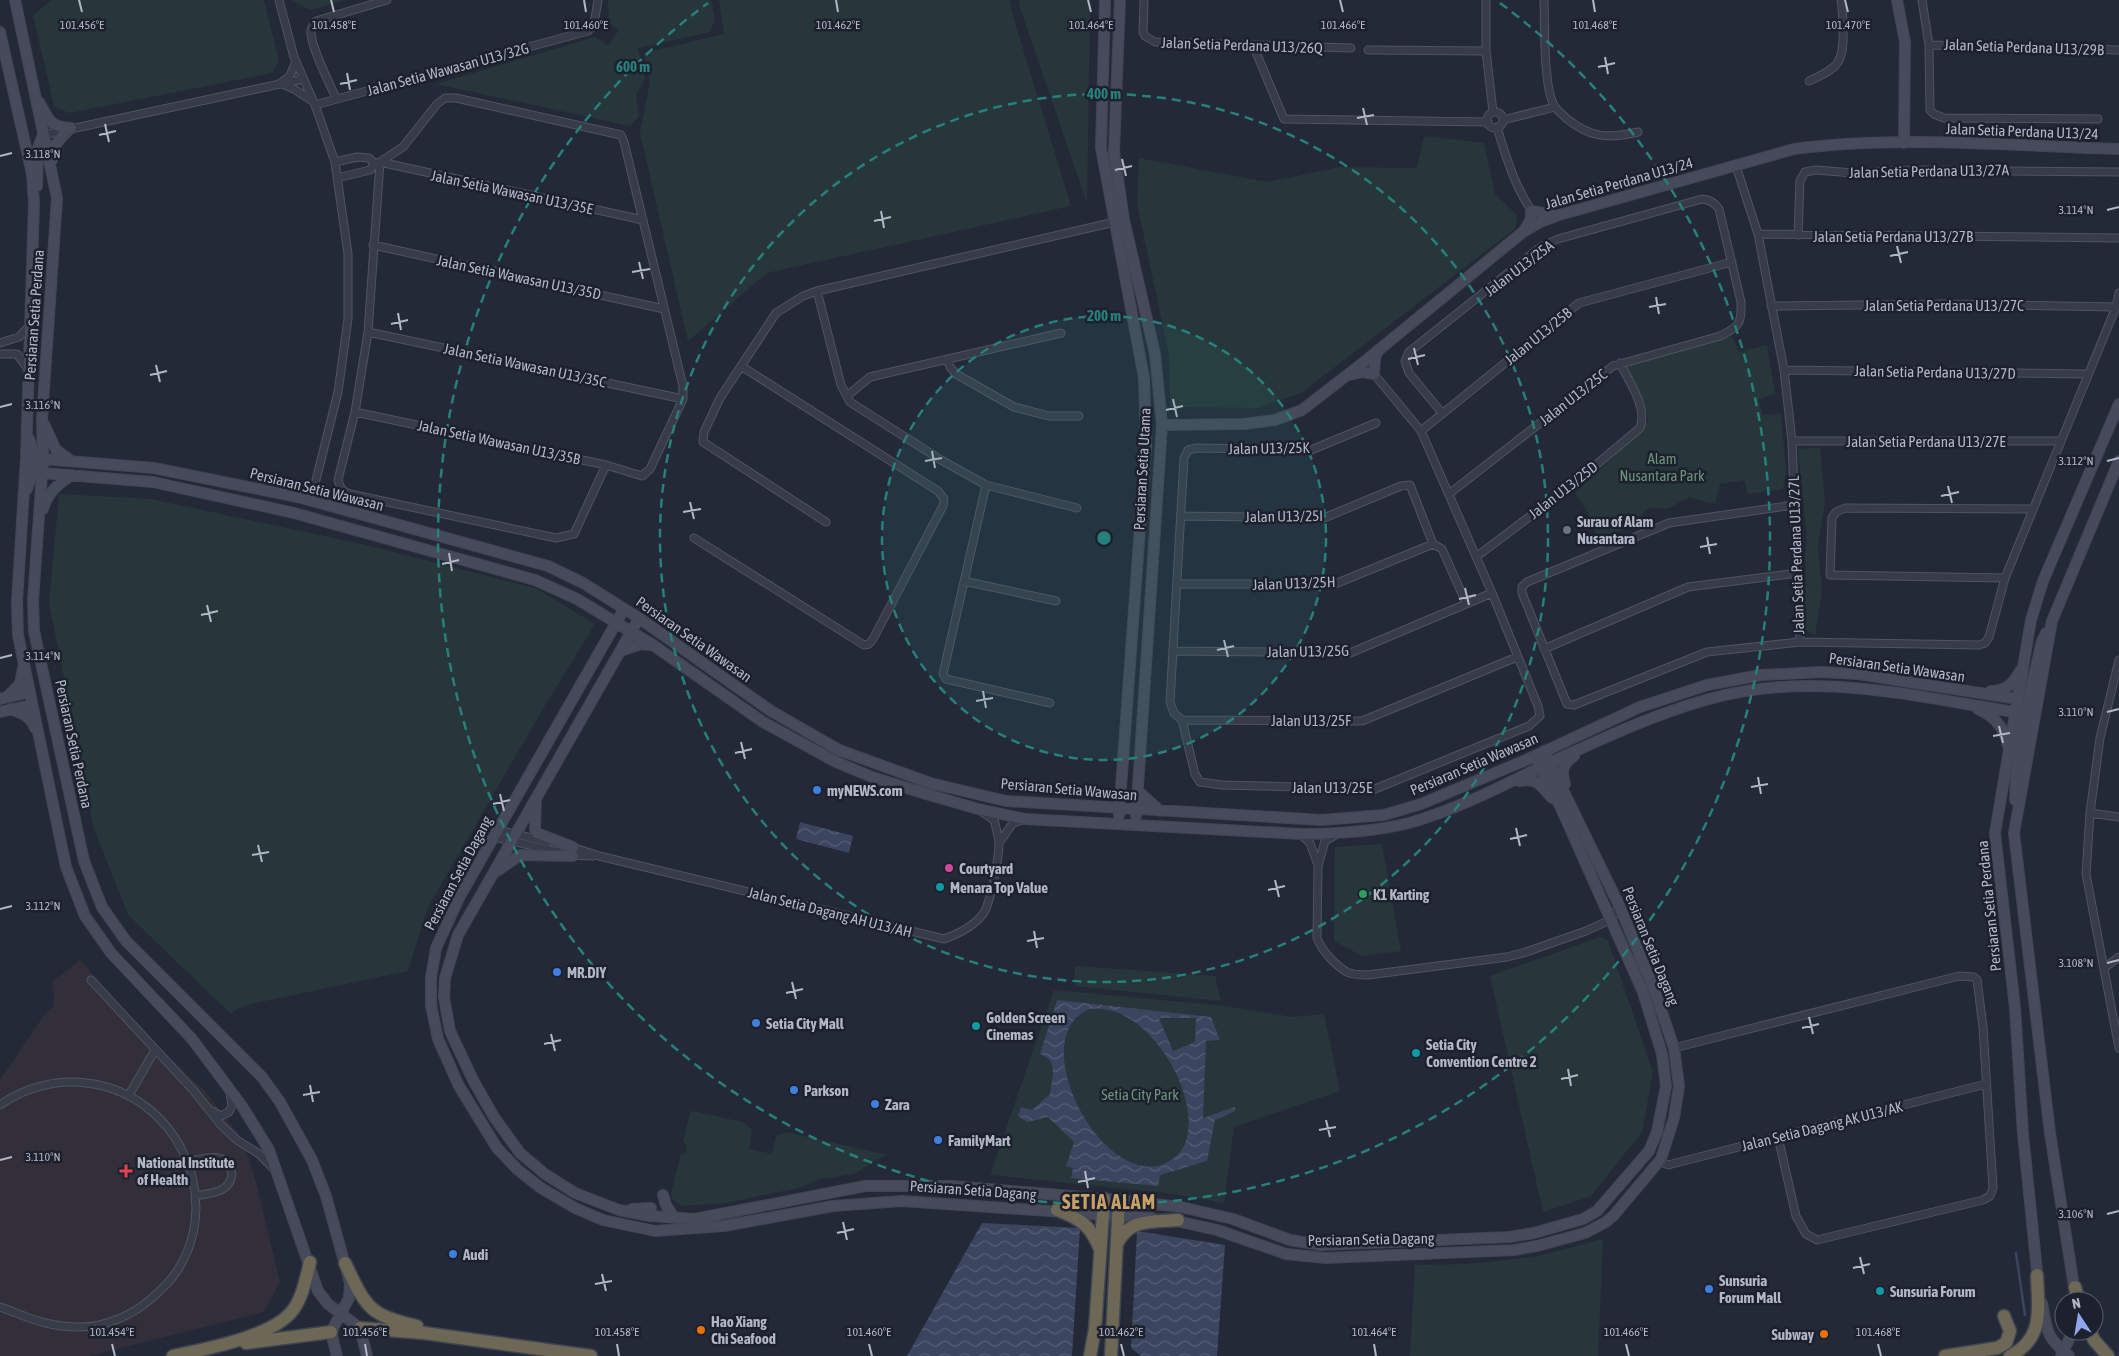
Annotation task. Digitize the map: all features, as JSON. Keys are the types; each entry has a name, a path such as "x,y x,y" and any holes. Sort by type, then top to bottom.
{"highway":[{"path":"1090,1356 1095,1329 1104,1199"},
{"path":"1110,1356 1119,1200"},
{"path":"1057,1210 1075,1217 1087,1225 1095,1237 1101,1252"},
{"path":"1115,1249 1122,1235 1129,1228 1140,1223 1178,1220"},
{"path":"214,1347 263,1331 284,1319 294,1309 303,1290 310,1262"},
{"path":"345,1263 365,1303 389,1320 493,1342"},
{"path":"2010,1356 2019,1351 2036,1330 2039,1315 2037,1274"},
{"path":"2074,1287 2075,1291"},
{"path":"1945,1356 1997,1348 2006,1343 2010,1330 2004,1316"},
{"path":"360,1328 424,1333 591,1356"},
{"path":"173,1356 214,1347 331,1332"},
{"path":"2095,1341 2108,1356"}],"street":[{"name":"Persiaran Setia Perdana","path":"15,0 57,198 42,419 40,524 33,601 34,631 84,861 102,907 126,941 262,1077 280,1102 312,1160 326,1196 351,1291 342,1314 331,1332"},
{"path":"279,0 296,61 315,104 335,162 348,254 348,319 338,392 310,500 319,520"},
{"path":"336,98 321,64 311,33 312,26 316,21 387,0"},
{"name":"Jalan Setia Wawasan U13/32G","path":"315,104 588,31 594,24 598,0"},
{"name":"Persiaran Setia Utama","path":"1105,0 1101,148 1155,354 1162,425 1136,824"},
{"name":"Persiaran Setia Utama","path":"1119,823 1146,446 1146,401 1119,221 1114,152 1120,0"},
{"name":"Jalan Setia Perdana U13/26Q","path":"1144,0 1145,36 1155,42 1351,48"},
{"path":"1486,0 1486,51 1493,112"},
{"path":"1544,0 1549,88 1555,107 1580,129 1600,136 1620,136 1638,132"},
{"path":"1809,81 1838,64 1842,55 1841,0"},
{"path":"1897,0 1905,42 1904,142"},
{"path":"1922,0 1929,45 1930,110 1934,114 1944,118 2098,119"},
{"name":"Persiaran Setia Perdana","path":"0,32 32,174 34,199 29,369 17,602 18,634 24,663 34,694 45,702 48,714 53,720"},
{"path":"1253,45 1284,120 1488,122 1493,127 1497,127"},
{"name":"Jalan Setia Perdana U13/29B","path":"1929,45 2119,50"},
{"path":"1368,50 1486,51"},
{"path":"280,83 290,76 296,61"},
{"path":"34,199 38,181 38,148 43,135 303,79"},
{"path":"280,83 294,89 315,104"},
{"path":"34,92 50,122 60,128 71,128"},
{"path":"337,178 370,170 403,147 437,104 445,98 456,98 620,134 624,142 683,386 683,399"},
{"path":"1503,120 1555,107"},
{"path":"1488,122 1488,117 1493,112"},
{"path":"1493,112 1500,114 1503,120"},
{"path":"1497,127 1501,125 1503,120"},
{"path":"1886,143 1895,138 1904,126"},
{"path":"1904,126 1922,143"},
{"path":"1497,127 1510,172 1531,211 1540,222"},
{"path":"52,176 53,149 56,140 71,128"},
{"name":"Jalan Setia Perdana U13/24","path":"1162,425 1244,424 1276,420 1302,410 1524,232 1540,222 1559,215 1794,149 1826,145 1904,142 2119,149"},
{"name":"Jalan Setia Wawasan U13/35E","path":"335,162 368,158 378,163 643,220"},
{"path":"378,163 368,332 355,412 338,480 339,487 343,492 350,494 509,529 556,538 569,537 577,529 606,465"},
{"name":"Jalan Setia Perdana U13/27L","path":"1736,166 1758,234 1784,370 1792,441 1800,642 1707,652 1572,706 1565,702 1522,593 1522,587 1527,582 1669,523 1794,505"},
{"name":"Jalan Setia Perdana U13/27A","path":"1798,235 1800,181 1801,176 1810,170 1853,173 1913,170 2119,172"},
{"name":"Jalan U13/25A","path":"1442,413 1409,373 1405,361 1409,352 1548,243 1558,238 1702,199 1709,200 1719,209 1732,262"},
{"path":"1531,211 1559,215"},
{"path":"1524,232 1531,219 1531,211"},
{"path":"826,522 703,442 704,432 720,398 776,313 803,296 818,291 1119,221"},
{"name":"Jalan Setia Perdana U13/27B","path":"1758,234 2119,238"},
{"name":"Jalan Setia Wawasan U13/35D","path":"374,245 664,309"},
{"name":"Jalan U13/25C","path":"1449,494 1614,366 1720,336 1736,328 1742,317 1741,302 1732,262"},
{"name":"Jalan U13/25B","path":"1421,431 1579,303 1732,262"},
{"path":"818,291 841,385 850,402 932,455 986,485 1077,508"},
{"path":"1800,642 1978,645 1985,643 1989,637 2005,578 2116,307 2119,293"},
{"name":"Jalan Setia Perdana U13/27C","path":"1771,306 1943,304 2116,307"},
{"path":"0,343 20,338 30,324"},
{"name":"Jalan Setia Wawasan U13/35C","path":"368,332 683,399"},
{"path":"847,396 870,377 1061,333"},
{"path":"1374,374 1375,358 1378,350"},
{"path":"0,354 17,354 29,369"},
{"path":"948,359 950,367 956,374 1014,407 1049,416 1079,416"},
{"path":"1364,362 1421,431 1492,593 1517,656"},
{"name":"Jalan U13/25D","path":"1476,557 1578,480 1640,428 1644,419 1641,407 1620,363"},
{"path":"694,538 864,645 869,644 873,639 943,506 944,499 938,491 741,366"},
{"name":"Jalan Setia Perdana U13/27D","path":"1784,370 2087,374"},
{"path":"1346,376 1363,372 1374,374"},
{"name":"Jalan Setia Wawasan U13/35B","path":"355,412 606,465 642,476 650,469 683,399"},
{"path":"1146,401 1153,415 1162,425 1146,446"},
{"name":"Persiaran Setia Perdana","path":"2064,1354 2048,1334 2037,1274 2023,1134 2015,1008 1995,833 2031,620 2043,581 2119,404"},
{"path":"1160,405 1166,414 1178,425 1160,446"},
{"path":"42,419 56,450 73,461"},
{"name":"Jalan U13/25K","path":"1181,516 1184,458 1188,450 1197,448 1311,450 1376,424"},
{"path":"23,500 40,466 26,433"},
{"name":"Jalan Setia Perdana U13/27E","path":"1792,441 2060,441"},
{"name":"Persiaran Setia Wawasan","path":"40,466 73,461 154,468 310,500 548,566 583,583 639,618 771,712 839,750 930,783 1006,801 1322,820 1384,815 1442,796 1662,698 1707,685 1761,675 1821,672 1858,674 2018,699"},
{"path":"2074,1291 2050,1133 2014,833 2015,775 2026,708 2042,641 2119,461"},
{"name":"Persiaran Setia Wawasan","path":"40,466 72,476 153,482 291,512 522,575 577,599 653,645 763,722 836,762 872,777 978,809 1025,819 1300,834 1338,834 1409,823 1448,810 1645,720 1686,705 1711,698 1785,686 1822,685 1890,690 2015,712"},
{"path":"40,524 46,501 51,492 55,487 72,476"},
{"path":"986,485 943,674 946,680 1050,703"},
{"name":"Jalan U13/25I","path":"1181,516 1324,518 1401,486 1410,486 1433,544"},
{"path":"291,512 310,500"},
{"path":"2005,578 1830,575 1832,518 1836,512 1845,508 2032,509"},
{"path":"1181,516 1170,702 1174,713 1182,720"},
{"path":"1433,544 1442,549 1466,604"},
{"name":"Jalan U13/25H","path":"1177,584 1335,584 1433,544"},
{"path":"1544,648 1688,587 1798,573"},
{"path":"964,581 1056,601"},
{"name":"Jalan U13/25G","path":"1172,651 1350,653 1492,593"},
{"name":"Persiaran Setia Dagang","path":"624,609 460,896 436,948 431,978 431,1005 438,1039 459,1086 497,1148 518,1170 541,1188 575,1208 603,1220 655,1231 691,1230 724,1226 833,1206 902,1201 1057,1210 1178,1220 1217,1230 1286,1254 1326,1258 1514,1250 1537,1246 1586,1232 1606,1222 1630,1198 1659,1161 1668,1141 1679,1086 1674,1048 1654,989 1619,905 1540,753"},
{"path":"604,616 608,629 606,641"},
{"name":"Persiaran Setia Dagang","path":"639,618 458,934 445,978 444,997 450,1031 473,1080 494,1117 520,1153 545,1174 575,1193 619,1210 674,1218 704,1217 866,1186 952,1186 1181,1207 1233,1219 1290,1240 1321,1245 1509,1237 1534,1233 1583,1218 1597,1211 1649,1151 1657,1132 1666,1086 1662,1054 1643,992 1566,806"},
{"path":"2014,833 2052,621"},
{"path":"620,651 641,644 653,645"},
{"name":"Jalan U13/25E","path":"1182,720 1195,774 1200,782 1222,785 1375,789 1528,726 1540,716 1538,706 1517,656"},
{"name":"Jalan U13/25F","path":"1182,720 1362,720 1517,656"},
{"path":"2119,660 2100,738 2090,813 2086,874 2119,1048"},
{"path":"4,698 16,690 20,684 24,663"},
{"path":"1973,692 2000,691 2008,687 2015,681 2022,666"},
{"path":"4,698 34,694 42,690 42,667"},
{"path":"34,694 32,705 66,867 85,916 111,953 192,1038 230,1089 269,1150 310,1262 318,1291 323,1298 360,1328 367,1356"},
{"path":"2018,699 2026,708"},
{"path":"0,712 32,705"},
{"path":"1971,705 1986,712 1998,722 2006,736 2009,752"},
{"path":"2015,712 2026,708"},
{"path":"11,709 30,718 41,742"},
{"path":"1566,806 1563,766 1570,759 1596,743"},
{"path":"1509,783 1530,779 1537,782 1566,806"},
{"path":"1138,791 1160,811"},
{"path":"1099,808 1115,800 1121,793"},
{"path":"536,799 535,829 538,833 573,852"},
{"name":"Jalan Setia Dagang AH U13/AH","path":"496,834 573,852 599,856 944,939 961,932 982,916 990,903 999,843 994,820 978,809"},
{"path":"2090,813 2119,817"},
{"name":"Jalan Setia Dagang AH U13/AH","path":"999,843 1013,822 1025,819"},
{"path":"1300,834 1310,843 1318,866"},
{"path":"1338,834 1326,842 1318,866 1318,938 1321,949 1348,972 1356,975 1507,958 1568,938 1612,920 1627,925"},
{"path":"494,873 520,855 573,852"},
{"path":"1612,920 1619,905"},
{"path":"2104,968 2119,957"},
{"path":"1674,1048 1959,976 1974,977 1976,980 1982,1027 1993,1188 1990,1196 1983,1200 1818,1240 1806,1234 1796,1216 1778,1137"},
{"path":"91,980 210,1109 220,1125 259,1154 278,1173"},
{"path":"129,1095 155,1050"},
{"path":"0,1105 21,1093 42,1085 60,1082 100,1084 129,1095 153,1112 167,1125 178,1141 187,1162 195,1196 194,1228 187,1251 173,1276 144,1306 124,1317 97,1325 82,1327 40,1323 0,1307"},
{"name":"Jalan Setia Dagang AK U13/AK","path":"1659,1161 1668,1164 1986,1084"},
{"path":"210,1109 222,1116 229,1112 232,1105 230,1089"},
{"path":"187,1162 216,1157 227,1162 232,1170 232,1180 229,1186 218,1191 195,1196"},
{"path":"663,1195 666,1205 674,1218"},
{"path":"619,1210 651,1208"},
{"path":"331,1332 337,1356"},
{"path":"2064,1354 2069,1341"}],"shaded area":[{"name":"National Institute of Health","path":"80,960 149,1038 203,1089 237,1132 248,1156 257,1186 280,1282 264,1312 89,1356 0,1356 0,1080 44,1015 53,1007 52,982"}],"green space":[{"path":"52,0 264,0 279,60 272,73 69,113 54,106 33,15"},
{"path":"291,0 347,0 310,10"},
{"path":"608,0 711,0 715,20 710,32 638,48 645,79 636,95 639,116 630,126 436,84 595,37 608,46 619,30 609,23"},
{"path":"719,0 1010,0 1013,16 1071,206 767,273 688,341 640,133 650,82 644,53 724,34"},
{"path":"1019,0 1090,0 1087,203 1020,8"},
{"path":"1424,136 1484,143 1495,194 1517,215 1516,228 1301,393 1259,408 1170,407 1169,355 1137,204 1139,158 1267,182 1340,167 1417,168"},
{"name":"Alam Nusantara Park","path":"1732,336 1739,352 1767,345 1775,394 1759,399 1762,415 1781,414 1786,471 1783,489 1748,494 1744,480 1720,484 1715,503 1708,503 1690,497 1667,509 1648,508 1626,528 1613,535 1598,539 1588,513 1575,493 1632,439 1649,420 1640,398 1625,374 1629,364"},
{"path":"1820,447 1825,503 1818,546 1822,591 1815,635 1804,629 1807,540 1798,449"},
{"path":"59,494 151,499 366,545 535,588 595,624 541,712 427,909 408,971 250,1004 237,1009 231,1014 128,915 93,826 49,603"},
{"name":"K1 Karting","path":"1382,844 1401,951 1362,956 1334,941 1335,847"},
{"path":"1600,937 1608,941 1653,1072 1642,1132 1591,1196 1543,1212 1490,976"},
{"path":"1075,966 1215,976 1221,1001 1075,986"},
{"name":"Setia City Park","path":"1054,990 1226,1006 1293,1017 1324,1014 1340,1091 1234,1127 1224,1203 1167,1193 990,1175"},
{"path":"693,1111 743,1122 752,1130 749,1149 772,1154 776,1136 786,1132 887,1155 854,1174 820,1179 799,1188 725,1203 681,1206 672,1199 671,1194 681,1153 685,1154 687,1146 683,1141 690,1112"},
{"path":"1603,1239 1598,1356 1410,1356 1415,1265 1469,1264 1534,1257"}],"water":[{"path":"800,822 853,836 849,853 796,839"},
{"path":"1057,1000 1211,1017 1220,1040 1206,1041 1203,1118 1235,1107 1235,1111 1215,1120 1207,1161 1160,1175 1158,1186 1071,1178 1073,1168 1066,1166 1074,1142 1048,1117 1027,1122 1018,1116 1021,1107 1032,1110 1050,1094 1053,1076 1052,1065 1046,1057 1040,1054","holes":["1090,1009 1111,1010 1131,1020 1150,1036 1166,1056 1179,1079 1186,1103 1189,1126 1184,1146 1173,1159 1158,1166 1134,1163 1111,1150 1091,1128 1076,1101 1066,1073 1064,1046 1072,1023","1159,1018 1196,1018 1195,1042 1173,1051"]},
{"path":"982,1223 1080,1228 1072,1356 907,1356"},
{"path":"1137,1231 1225,1245 1217,1356 1141,1356 1131,1348"}],"waterway":[{"path":"2016,1253 2025,1315"}],"place":[{"name":"Surau of Alam Nusantara","path":"1567,530"},
{"name":"myNEWS.com","path":"817,790"},
{"name":"Courtyard","path":"949,868"},
{"name":"Menara Top Value","path":"940,887"},
{"name":"K1 Karting","path":"1363,894"},
{"name":"MR.DIY","path":"557,972"},
{"name":"Setia City Mall","path":"756,1023"},
{"name":"Golden Screen Cinemas","path":"976,1026"},
{"name":"Setia City Convention Centre 2","path":"1416,1053"},
{"name":"Parkson","path":"794,1090"},
{"name":"Zara","path":"875,1104"},
{"name":"FamilyMart","path":"938,1140"},
{"name":"National Institute of Health","path":"126,1171"},
{"name":"Audi","path":"453,1254"},
{"name":"Sunsuria Forum Mall","path":"1709,1289"},
{"name":"Sunsuria Forum","path":"1880,1291"},
{"name":"Hao Xiang Chi Seafood","path":"701,1330"},
{"name":"Subway","path":"1824,1334"}],"district":[{"name":"SETIA ALAM","path":"1109,1201"}]}
